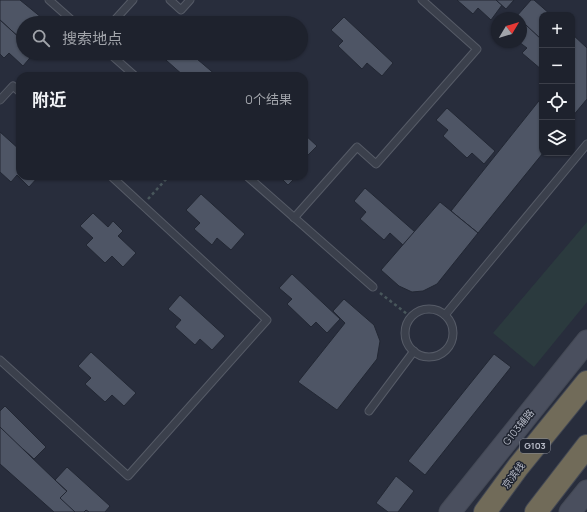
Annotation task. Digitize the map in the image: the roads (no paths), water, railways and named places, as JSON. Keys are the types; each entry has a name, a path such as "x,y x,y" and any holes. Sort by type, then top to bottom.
{"highway":[{"name":"京滨线","path":"485,512 518,467 587,382"},
{"path":"536,512 587,446"}],"street":[{"name":"G103辅路","path":"450,512 587,341"},
{"path":"570,512 587,490"}],"lane":[{"path":"49,0 67,16"},
{"path":"118,16 133,0"},
{"path":"170,0 181,10 190,0"},
{"path":"294,218 357,147 376,164 477,49 422,0"},
{"path":"117,60 130,72"},
{"path":"0,100 13,86 16,89"},
{"path":"444,315 587,144"},
{"path":"0,360 128,476 267,320 115,180"},
{"path":"251,180 373,287"},
{"path":"431,309 444,315 450,321 453,329 453,337 445,351 429,357 414,351 409,345 406,331 411,317 417,312 431,309"},
{"path":"369,411 414,351"}]}
